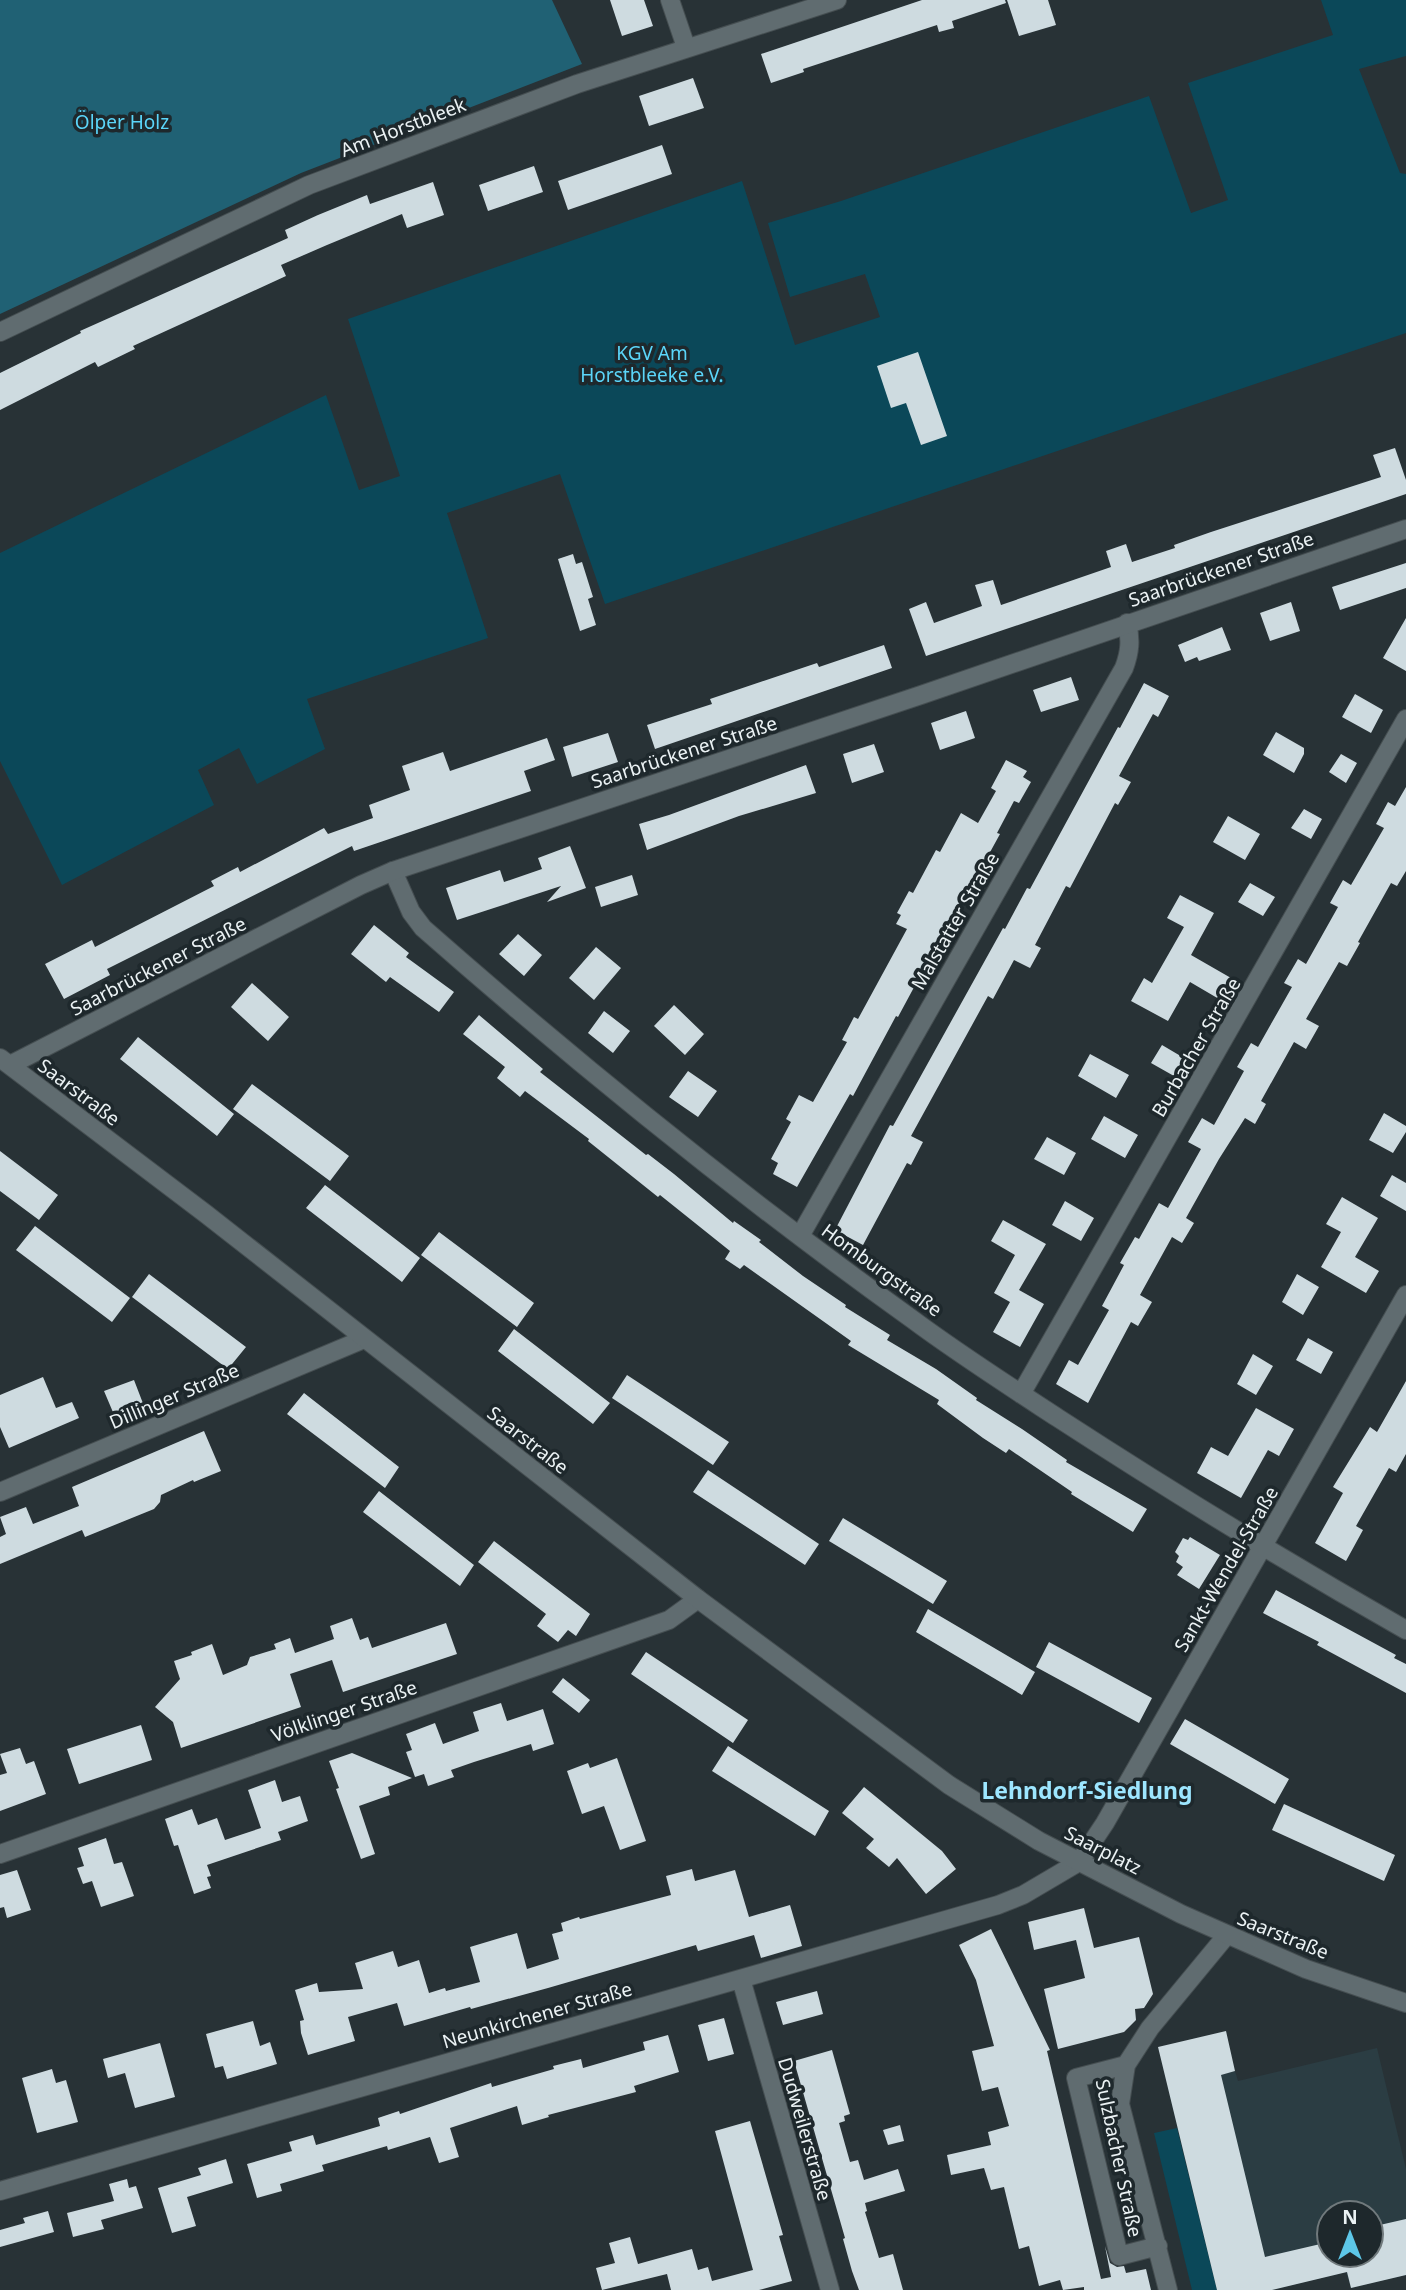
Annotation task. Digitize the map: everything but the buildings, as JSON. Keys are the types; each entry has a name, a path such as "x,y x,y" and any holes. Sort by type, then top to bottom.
{"street":[{"path":"670,0 686,47"},
{"name":"Am Horstbleek","path":"0,332 309,185 577,84 837,0"},
{"name":"Saarbrückener Straße","path":"3,1064 393,871 921,695 1406,529"},
{"name":"Malstatter Straße","path":"800,1236 1125,668 1130,651 1127,623"},
{"name":"Burbacher Straße","path":"1021,1394 1406,719"},
{"name":"Homburgstraße","path":"393,871 411,912 423,928 689,1152 913,1321 1139,1471 1314,1578 1406,1630"},
{"name":"Saarstraße","path":"3,1064 364,1339 698,1599 949,1785 1039,1841"},
{"name":"Sankt-Wendel-Straße","path":"1079,1862 1105,1824 1406,1295"},
{"name":"Dillinger Straße","path":"0,1492 364,1339"},
{"name":"Völklinger Straße","path":"0,1854 669,1620 698,1599"},
{"name":"Saarplatz","path":"1039,1841 1147,1897"},
{"name":"Neunkirchener Straße","path":"0,2191 998,1905 1023,1895 1079,1862"},
{"name":"Saarstraße","path":"1147,1897 1226,1936 1306,1969 1406,2003"},
{"name":"Sulzbacher Straße","path":"1168,2290 1120,2104 1126,2065 1150,2028 1226,1936"},
{"name":"Dudweilerstraße","path":"741,1979 830,2290"},
{"name":"Sulzbacher Straße","path":"1126,2065 1076,2078 1119,2256 1158,2246"}],"shaded area":[{"path":"1377,2048 1406,2169 1406,2275 1351,2288 1346,2272 1272,2290 1217,2290 1168,2088 1235,2071 1238,2081"}],"green space":[{"name":"Ölper Holz","path":"0,0 552,0 582,64 301,173 0,314"},
{"name":"KGV Am Horstbleeke e.V.","path":"1321,0 1406,0 1406,56 1359,69 1400,173 1406,174 1406,333 605,604 560,474 447,513 488,638 307,699 325,749 257,784 239,748 198,770 214,805 62,885 0,761 0,553 326,395 359,490 400,476 348,319 742,181 795,345 880,317 865,274 790,297 768,223 841,201 1149,96 1191,213 1228,200 1188,83 1333,35"},
{"path":"1177,2128 1217,2290 1192,2290 1154,2133"}],"district":[{"name":"Lehndorf-Siedlung","path":"1087,1790"}]}
